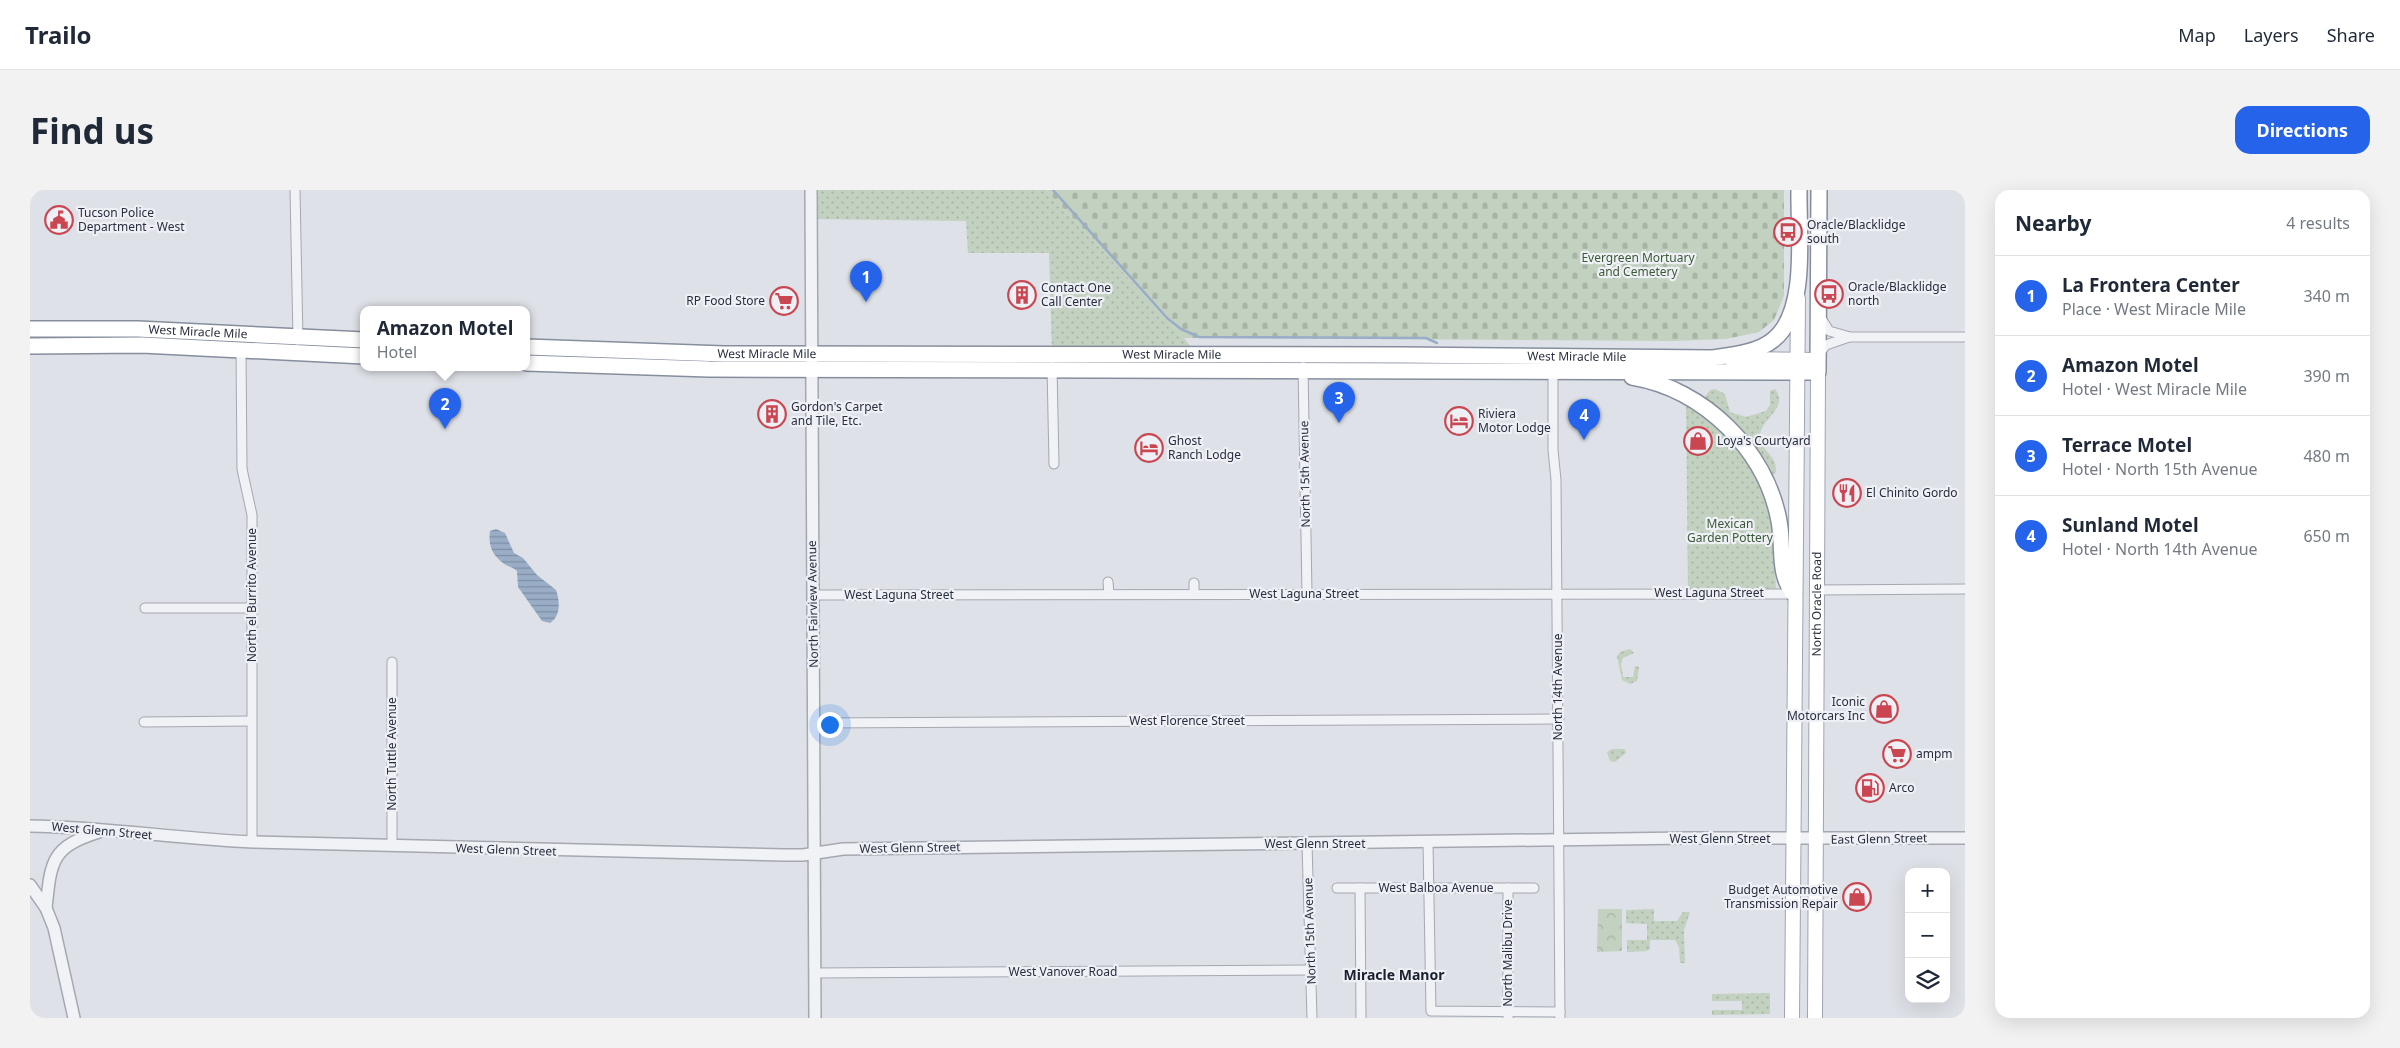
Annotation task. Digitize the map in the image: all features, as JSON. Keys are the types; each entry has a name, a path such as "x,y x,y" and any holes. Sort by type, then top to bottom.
{"highway":[{"name":"North Oracle Road","path":"1798,280 1799,190"},
{"name":"North Oracle Road","path":"1818,362 1819,190"},
{"path":"1712,358 1755,350 1772,341 1786,326 1791,317 1798,280"},
{"name":"West Miracle Mile","path":"30,329 131,329 360,340"},
{"name":"West Miracle Mile","path":"30,346 131,345 360,356"},
{"name":"West Miracle Mile","path":"530,347 694,353 1303,355 1553,364 1599,372 1797,366 1818,362"},
{"path":"530,356 547,357 557,354 560,348"},
{"name":"West Miracle Mile","path":"530,363 702,369 1303,371 1712,358"},
{"path":"1599,372 1650,382 1679,393 1710,412 1741,441 1762,472 1772,496 1780,531 1784,576 1794,594"}],"main road":[{"name":"North Oracle Road","path":"1792,1018 1798,280"},
{"name":"West Miracle Mile","path":"1712,358 1797,366"},
{"name":"North Oracle Road","path":"1815,1018 1818,362"}],"street":[{"path":"295,190 298,353"},
{"name":"North Fairview Avenue","path":"811,190 815,1018"},
{"path":"1818,311 1829,331 1850,337 1965,337"},
{"path":"1818,362 1826,345 1850,337"},
{"name":"North el Burrito Avenue","path":"241,350 242,469 252,515 252,842"},
{"path":"1052,354 1054,464"},
{"name":"North 15th Avenue","path":"1303,355 1307,594"},
{"name":"North 14th Avenue","path":"1553,364 1557,593 1560,1015"},
{"path":"1108,582 1109,594"},
{"path":"1194,583 1194,594"},
{"path":"1816,590 1965,589"},
{"name":"West Laguna Street","path":"813,595 1794,594"},
{"path":"145,608 252,608"},
{"name":"North Tuttle Avenue","path":"392,662 392,846"},
{"name":"West Florence Street","path":"814,723 1558,719"},
{"path":"144,722 251,721"},
{"name":"West Glenn Street","path":"30,826 252,842 552,852 803,855 843,848 1792,839"},
{"path":"46,908 50,872 56,855 72,843 105,830"},
{"name":"East Glenn Street","path":"1792,839 1965,838"},
{"path":"1428,843 1431,1011 1508,1015 1560,1015"},
{"name":"North 15th Avenue","path":"1308,844 1312,1018"},
{"path":"30,886 46,908 54,928 74,1018"},
{"name":"West Balboa Avenue","path":"1337,888 1534,888"},
{"path":"1360,888 1361,1018"},
{"name":"North Malibu Drive","path":"1508,888 1508,1015"},
{"name":"West Vanover Road","path":"815,973 1312,970"}],"green space":[{"path":"811,190 1046,190 1184,338 1197,355 1052,354 1049,253 968,253 966,221 811,219"},
{"name":"Evergreen Mortuary and Cemetery","path":"1046,190 1784,190 1784,296 1774,320 1759,332 1726,339 1673,341 1184,338"},
{"path":"1715,389 1725,394 1730,412 1746,417 1766,411 1770,405 1770,391 1775,389 1779,401 1777,407 1762,428 1760,434 1762,444 1776,466 1776,472 1770,479 1702,401 1710,390"},
{"name":"Mexican Garden Pottery","path":"1686,406 1702,414 1724,431 1763,481 1774,526 1776,593 1688,593"},
{"path":"1630,649 1634,653 1623,658 1621,664 1623,677 1633,677 1635,666 1639,667 1637,681 1630,684 1622,680 1617,656 1620,652"},
{"path":"1612,749 1625,749 1626,753 1615,762 1610,761 1607,752"},
{"path":"1598,909 1622,909 1622,951 1597,952"},
{"path":"1654,909 1654,921 1677,921 1683,912 1690,912 1684,930 1685,963 1680,963 1679,947 1675,940 1650,940 1650,949 1647,951 1627,952 1627,940 1647,940 1647,924 1626,923 1626,910"},
{"path":"1770,993 1770,1014 1712,1015 1712,1010 1742,1010 1742,1001 1712,1001 1712,994"}],"water":[{"path":"496,529 505,533 514,553 523,558 537,575 556,590 559,608 554,620 550,623 542,621 518,587 517,571 496,557 490,545 490,531"}],"waterway":[{"path":"1053,190 1167,318 1181,329 1199,337 1426,338 1437,343"}],"place":[{"name":"Tucson Police Department - West","path":"59,220"},
{"name":"Oracle/Blacklidge south","path":"1788,232"},
{"name":"Oracle/Blacklidge north","path":"1829,294"},
{"name":"Contact One Call Center","path":"1022,295"},
{"name":"RP Food Store","path":"784,301"},
{"name":"La Frontera Center","path":"866,302"},
{"name":"Gordon's Carpet and Tile, Etc.","path":"772,414"},
{"name":"Riviera Motor Lodge","path":"1459,421"},
{"name":"Terrace Motel","path":"1339,423"},
{"name":"Amazon Motel","path":"445,429"},
{"name":"Sunland Motel","path":"1584,440"},
{"name":"Loya's Courtyard","path":"1698,441"},
{"name":"Ghost Ranch Lodge","path":"1149,448"},
{"name":"El Chinito Gordo","path":"1847,493"},
{"name":"Iconic Motorcars Inc","path":"1884,709"},
{"name":"ampm","path":"1897,754"},
{"name":"Arco","path":"1870,788"},
{"name":"Budget Automotive Transmission Repair","path":"1857,897"}],"district":[{"name":"Miracle Manor","path":"1394,975"}]}
